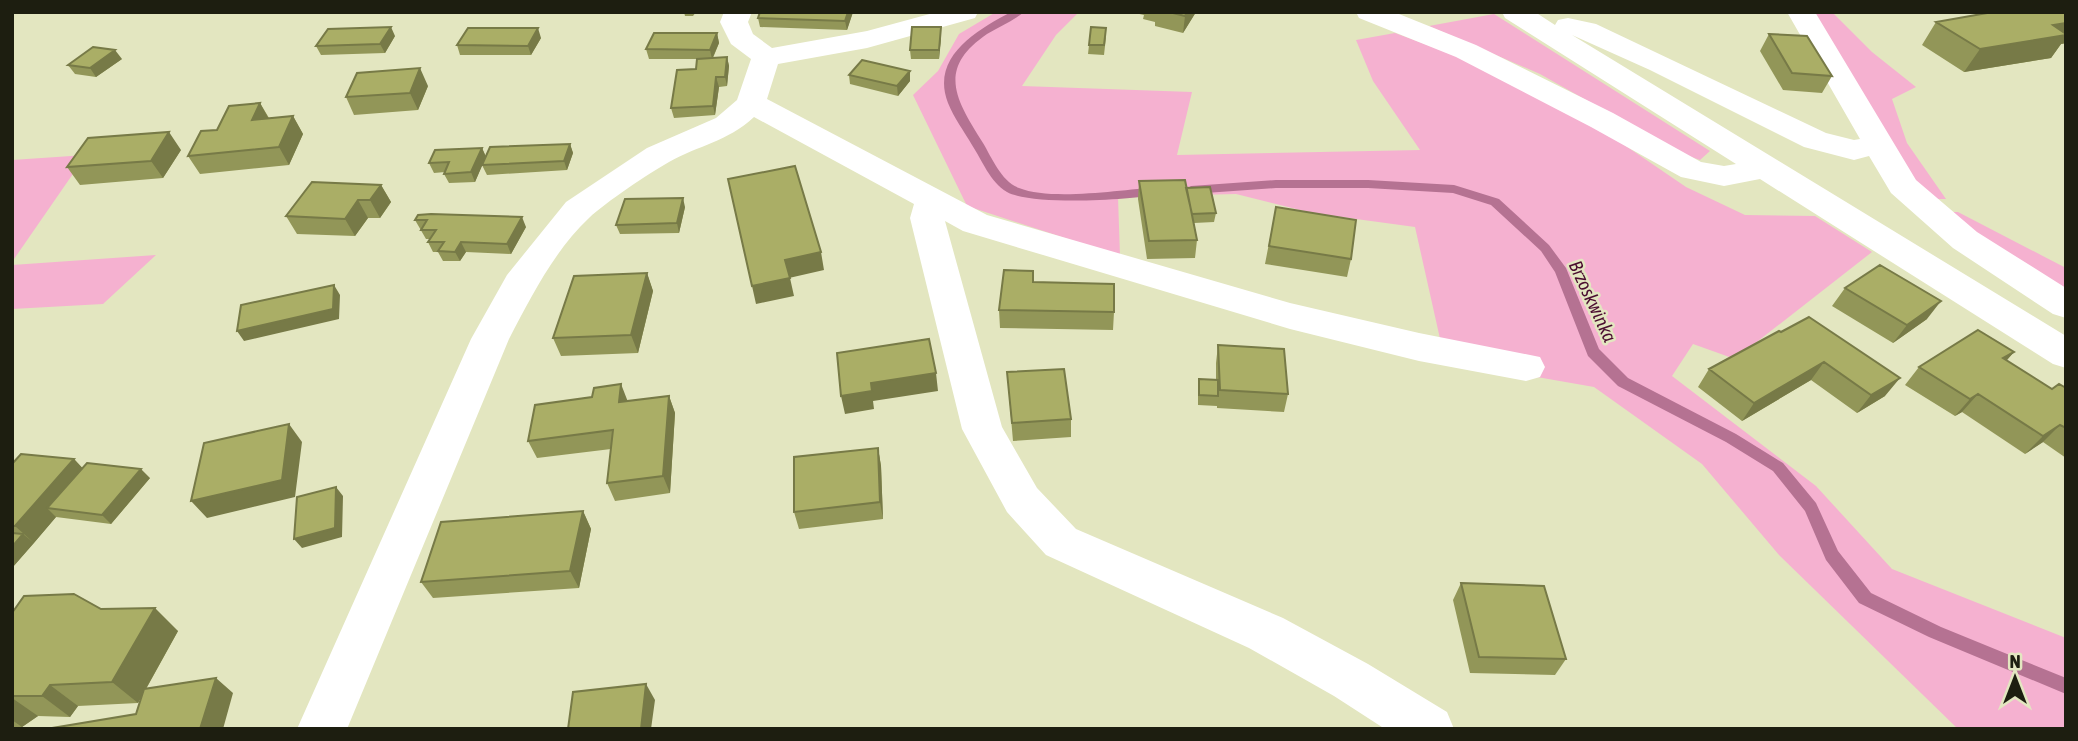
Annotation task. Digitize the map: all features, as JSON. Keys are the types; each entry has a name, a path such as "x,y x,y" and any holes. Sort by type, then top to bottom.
{"street":[{"path":"738,12 734,22 741,38 766,57 836,48 920,28 965,12"},
{"path":"1369,12 1466,51 1602,120 1692,170 1724,176 1766,168"},
{"path":"1801,12 1903,186 1965,240 2066,305"},
{"path":"1516,13 2066,354"},
{"path":"1516,13 1586,30 1815,140 1854,150 1877,144"},
{"path":"322,729 490,339 520,284 553,239 578,211 658,155 727,125 751,103 766,57"},
{"path":"751,103 975,223 1290,316 1419,347 1526,367"},
{"path":"932,199 927,218 982,429 1022,500 1061,542 1266,633 1351,680 1429,729"}],"shaded area":[{"path":"996,12 1079,12 1056,35 1022,86 1192,92 1177,155 1420,150 1373,81 1356,40 1395,33 1473,62 1598,127 1686,187 1745,215 1815,216 1872,252 1735,359 1693,344 1672,376 1816,486 1892,569 2066,638 2066,729 1958,729 1779,555 1702,464 1594,387 1445,361 1415,227 1312,213 1236,194 1118,197 1120,256 967,206 913,95 938,71 959,34"},
{"path":"1812,12 1832,12 1872,52 1916,87 1892,99 1907,143 1946,199 1927,199"},
{"path":"1494,14 1710,151 1700,160 1680,153 1540,74 1429,26"},
{"path":"86,155 12,262 12,160"},
{"path":"1947,212 1958,212 2066,268 2066,297"},
{"path":"156,255 103,304 12,309 12,265"}],"building":[{"path":"760,12 848,12 845,21 758,18"},
{"path":"1169,12 1187,12 1185,16"},
{"path":"1993,12 2066,12 2066,23 2053,25 2066,35 1980,49 1936,22"},
{"path":"391,27 380,44 316,46 328,29"},
{"path":"912,27 941,27 939,50 910,50"},
{"path":"1091,27 1106,28 1104,45 1089,45"},
{"path":"468,28 538,28 528,46 457,45"},
{"path":"654,33 717,33 710,50 646,49"},
{"path":"1769,34 1807,36 1832,76 1792,73"},
{"path":"93,47 115,50 90,68 68,65"},
{"path":"727,57 725,77 716,77 713,106 671,108 677,70 696,69 697,59"},
{"path":"862,60 910,71 897,86 849,75"},
{"path":"420,68 410,93 346,97 357,73"},
{"path":"260,103 252,120 293,116 279,147 188,156 201,131 217,130 229,106"},
{"path":"169,132 151,161 67,167 88,138"},
{"path":"570,144 564,161 482,165 490,147"},
{"path":"482,148 471,172 444,174 449,162 429,163 435,150"},
{"path":"795,166 821,252 785,260 790,278 752,286 728,179"},
{"path":"1185,180 1197,240 1149,241 1139,181"},
{"path":"312,182 381,185 370,200 358,200 345,219 286,216"},
{"path":"1210,187 1216,213 1192,214 1186,188"},
{"path":"683,198 677,223 616,225 625,199"},
{"path":"1276,207 1356,220 1351,259 1269,246"},
{"path":"418,215 522,217 507,244 461,242 455,252 438,251 444,242 428,242 436,230 421,230 427,220 415,220"},
{"path":"1880,265 1941,301 1907,325 1845,288"},
{"path":"1004,270 1033,271 1033,282 1114,284 1114,312 999,310"},
{"path":"647,273 631,335 553,338 574,276"},
{"path":"334,285 333,309 237,331 241,305"},
{"path":"1809,317 1900,378 1871,395 1824,362 1754,403 1709,369 1779,331"},
{"path":"1978,330 2014,352 2003,358 2052,389 2059,384 2066,388 2066,428 2060,425 2043,436 1978,394 1970,399 1919,367"},
{"path":"929,339 936,373 871,383 872,391 841,396 837,353"},
{"path":"1218,345 1284,349 1288,394 1220,390"},
{"path":"1064,369 1071,419 1012,423 1007,372"},
{"path":"1199,379 1218,380 1218,396 1199,395"},
{"path":"621,384 619,402 669,396 663,476 607,483 613,430 528,441 535,405 592,397 594,388"},
{"path":"289,424 282,480 191,501 204,443"},
{"path":"878,448 880,502 794,512 794,457"},
{"path":"21,454 74,459 15,526 12,526 12,464"},
{"path":"87,463 141,469 102,515 47,508"},
{"path":"336,487 335,528 294,539 297,497"},
{"path":"583,511 570,571 421,582 441,522"},
{"path":"12,533 23,534 12,547"},
{"path":"1461,583 1544,586 1566,659 1479,657"},
{"path":"74,594 101,609 155,608 112,682 50,685 42,696 12,696 12,613 24,596"},
{"path":"216,678 200,729 46,729 136,714 144,689"},
{"path":"646,684 641,729 568,729 573,692"}],"waterway":[{"name":"Brzoskwinka","path":"1019,12 968,44 952,67 949,80 956,109 996,174 1012,190 1033,195 1068,197 1157,191"},
{"name":"Brzoskwinka","path":"1191,190 1276,184 1368,184 1454,189 1495,202 1545,248 1561,271 1593,352 1623,382 1731,438 1778,467 1811,507 1832,555 1865,598 1935,632 2066,686"}]}
